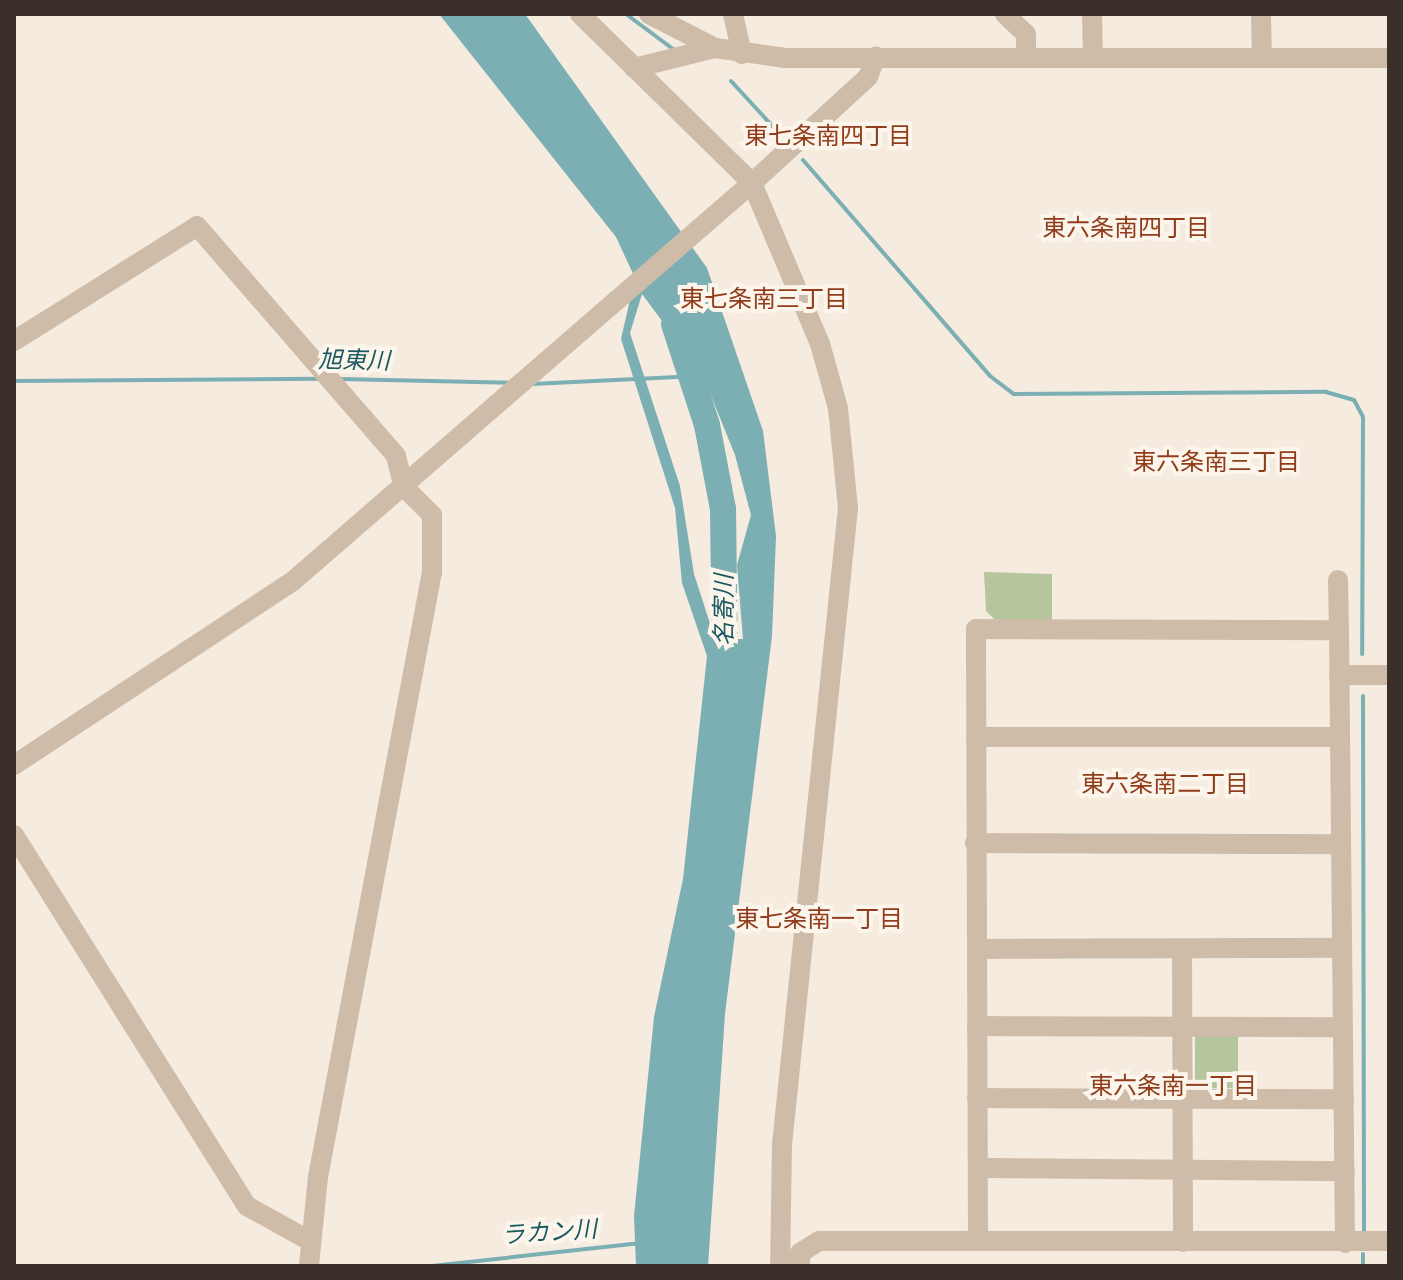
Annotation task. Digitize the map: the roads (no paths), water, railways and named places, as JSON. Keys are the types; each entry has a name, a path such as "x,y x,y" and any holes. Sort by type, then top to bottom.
{"street":[{"path":"580,14 752,183 820,344 838,408 848,508 782,1144 780,1266"},
{"path":"649,14 715,48 742,54 1389,58"},
{"path":"733,14 742,54"},
{"path":"1005,14 1026,24 1026,57"},
{"path":"1092,14 1093,57"},
{"path":"1261,14 1262,58"},
{"path":"634,68 715,48"},
{"path":"14,765 227,632 423,472 868,77 876,56"},
{"path":"14,341 197,226 396,456 404,487 432,515 437,540 308,1240 309,1266"},
{"path":"1338,580 1345,1243"},
{"path":"978,1241 976,629 1339,630"},
{"path":"1339,675 1389,675"},
{"path":"976,737 1340,737"},
{"path":"14,835 247,1206 308,1240"},
{"path":"975,843 1341,844"},
{"path":"977,949 1341,948"},
{"path":"1182,949 1183,1242"},
{"path":"977,1026 1343,1027"},
{"path":"977,1098 1344,1099"},
{"path":"978,1168 1345,1171"},
{"path":"800,1266 800,1253 819,1241 1389,1241"}],"water":[{"path":"439,14 525,14 707,268 763,431 776,536 772,636 725,1014 708,1266 636,1266 634,1216 654,1017 683,879 707,656 682,583 675,508 621,339 635,278 616,237","holes":["642,294 703,376 735,455 751,515 737,565 743,639 715,639 694,574 680,486 630,333"]}],"waterway":[{"path":"626,14 673,49"},
{"path":"731,81 777,131"},
{"path":"803,160 990,376 1014,394 1326,392 1354,400 1363,417 1362,654"},
{"name":"名寄川","path":"674,324 707,425 723,509 725,673"},
{"name":"旭東川","path":"532,384 693,376"},
{"name":"旭東川","path":"14,381 319,379"},
{"name":"旭東川","path":"340,379 511,383"},
{"path":"1363,696 1364,1233"},
{"name":"ラカン川","path":"432,1266 639,1243"},
{"path":"1363,1254 1363,1266"}],"district":[{"name":"東七条南四丁目","path":"828,137"},
{"name":"東六条南四丁目","path":"1126,229"},
{"name":"東七条南三丁目","path":"764,300"},
{"name":"東六条南三丁目","path":"1216,463"},
{"name":"東六条南二丁目","path":"1165,785"},
{"name":"東七条南一丁目","path":"819,920"},
{"name":"東六条南一丁目","path":"1173,1087"}]}
